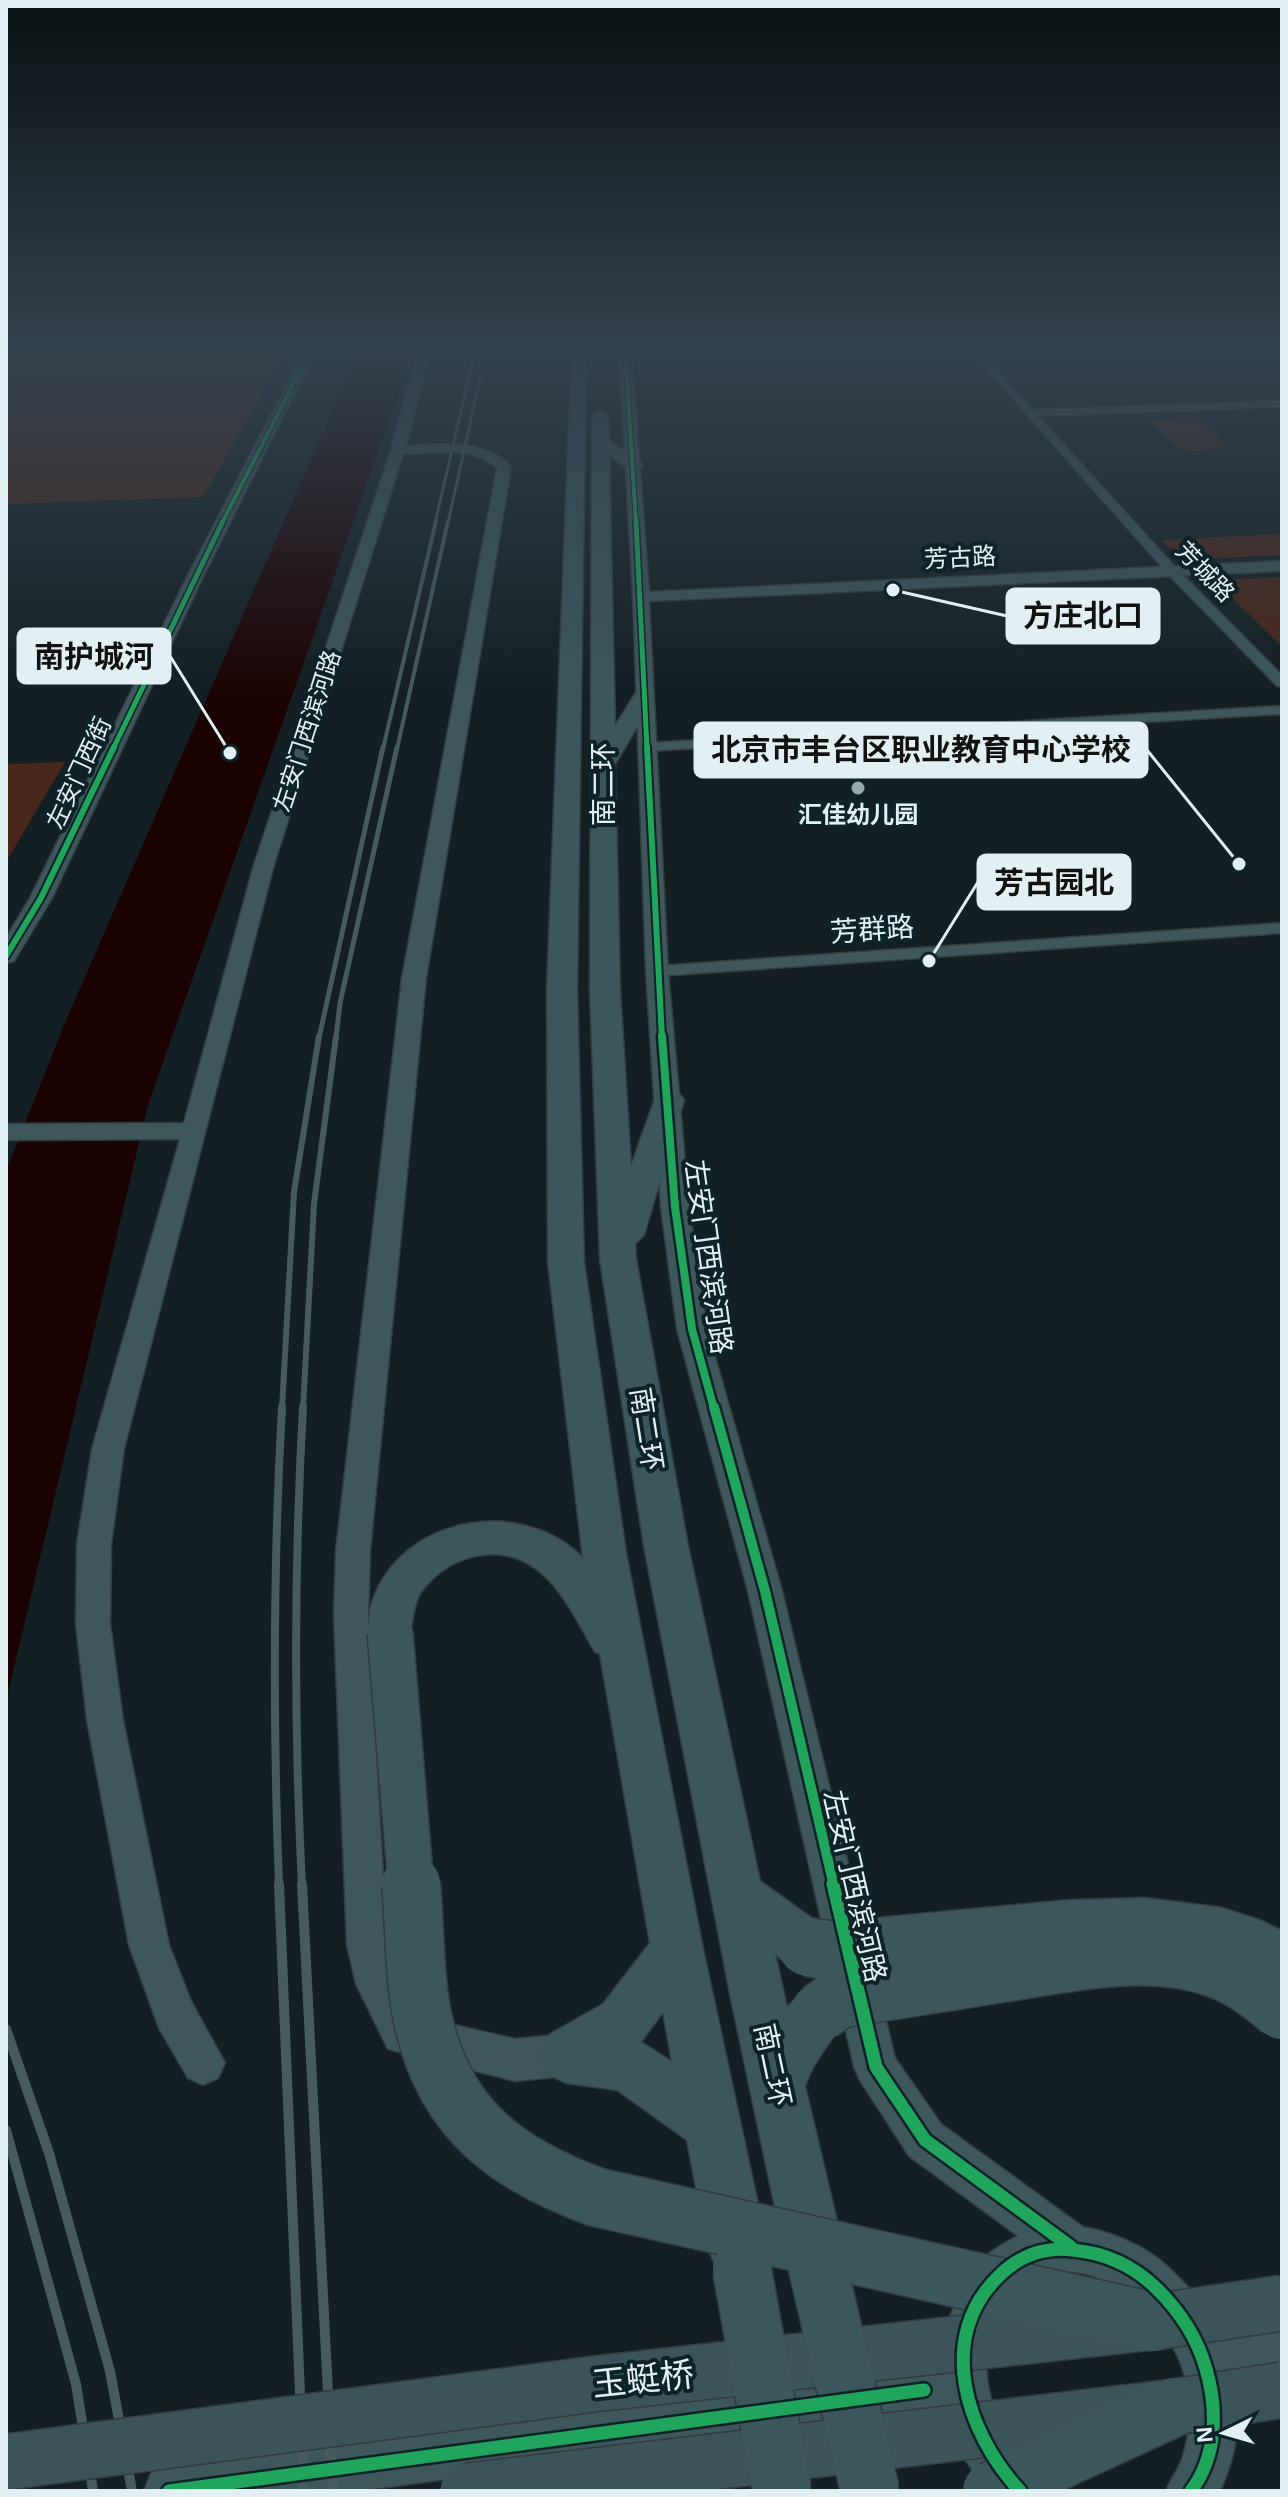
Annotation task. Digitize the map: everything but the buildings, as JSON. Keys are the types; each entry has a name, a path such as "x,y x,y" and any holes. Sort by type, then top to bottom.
{"highway":[{"name":"南二环","path":"594,464 562,990 566,1262 604,1553 782,2491"},
{"name":"南二环","path":"601,464 605,990 618,1259 666,1546 737,1895 870,2491"},
{"path":"603,764 643,699"},
{"path":"618,1259 668,1100"},
{"path":"626,1665 573,1574 551,1555 513,1539 469,1540 447,1545 428,1557 400,1587 392,1610 390,1632 423,2022 432,2057 450,2093 476,2127 511,2160 550,2182 596,2197 1168,2319"},
{"path":"737,1895 808,1947 834,1951 1078,1928 1143,1925 1195,1932 1282,1963"},
{"path":"566,2055 622,2023 677,1949"},
{"path":"778,2085 790,2046 801,2027 838,1999 1108,1956 1161,1955 1225,1970 1265,1993 1282,2010"},
{"path":"566,2055 627,2064 713,2124"},
{"path":"992,2491 1194,2403"}],"main road":[{"name":"玉蜓桥","path":"6,2462 594,2384 1168,2319 1282,2303"},
{"path":"468,2491 1282,2390"}],"street":[{"name":"左安门西街","path":"6,956 41,898 253,464"},
{"name":"左安门西滨河路","path":"203,2063 174,2013 149,1945 105,1720 93,1624 94,1544 108,1449 263,868 394,464"},
{"path":"500,464 504,467 414,978 353,1551 351,1615 367,1945 377,1984 403,2034 515,2060 566,2055"},
{"name":"芳城路","path":"1075,464 1173,572 1282,683"},
{"name":"左安门西滨河路","path":"634,465 657,971 675,1207 692,1329 765,1591 876,2067 925,2140 1071,2247"},
{"name":"芳古路","path":"641,597 1282,566"},
{"path":"647,747 1282,710"},
{"name":"芳群路","path":"657,971 1282,928"},
{"path":"6,1132 195,1131"},
{"path":"1020,2491 1000,2470 976,2429 963,2385 963,2347 970,2313 987,2284 1011,2262 1039,2250 1071,2247 1111,2256 1148,2279 1168,2319 1203,2355 1194,2403 1212,2444 1197,2484 1191,2491"},
{"path":"1168,2319 1235,2351 1282,2345"},
{"path":"169,2491 924,2390 963,2347"},
{"path":"1194,2403 1235,2351"},
{"path":"924,2390 976,2429"}],"shaded area":[{"path":"6,464 222,464 203,497 6,504"},
{"path":"309,464 374,464 148,1105 6,1701 6,1171 64,1025"},
{"path":"1282,534 1282,555 1200,559 1174,553 1162,540"},
{"path":"1282,577 1282,647 1214,580"},
{"path":"65,762 6,862 6,764"}],"railway":[{"path":"435,523 449,464"},
{"path":"448,523 461,464"},
{"path":"383,749 436,521"},
{"path":"397,749 448,521"},
{"path":"319,1038 383,747"},
{"path":"336,1038 340,1003 397,747"},
{"path":"282,1409 294,1192 319,1036"},
{"path":"303,1409 314,1204 336,1036"},
{"path":"279,1886 275,1646 282,1407"},
{"path":"302,1886 296,1646 303,1407"},
{"path":"279,1884 304,2491"},
{"path":"302,1884 333,2491"},
{"path":"6,2029 49,2153 110,2371 132,2491"},
{"path":"6,2130 76,2384 93,2491"}],"cycle path":[{"path":"6,956 41,898 253,464"},
{"path":"632,464 657,971 675,1207 692,1329 765,1591 876,2067 925,2140 1071,2247"},
{"path":"1020,2491 991,2456 972,2416 964,2386 962,2358 966,2331 976,2305 991,2283 1010,2266 1033,2254 1059,2248 1088,2251 1136,2271 1168,2301 1195,2341 1208,2375 1213,2404 1213,2436 1206,2466 1191,2491"},
{"path":"169,2491 924,2390"}],"place":[{"name":"方庄北口","path":"893,590"},
{"name":"南护城河","path":"230,753"},
{"name":"汇佳幼儿园","path":"858,788"},
{"name":"北京市丰台区职业教育中心学校","path":"1239,864"},
{"name":"芳古园北","path":"929,961"}]}
